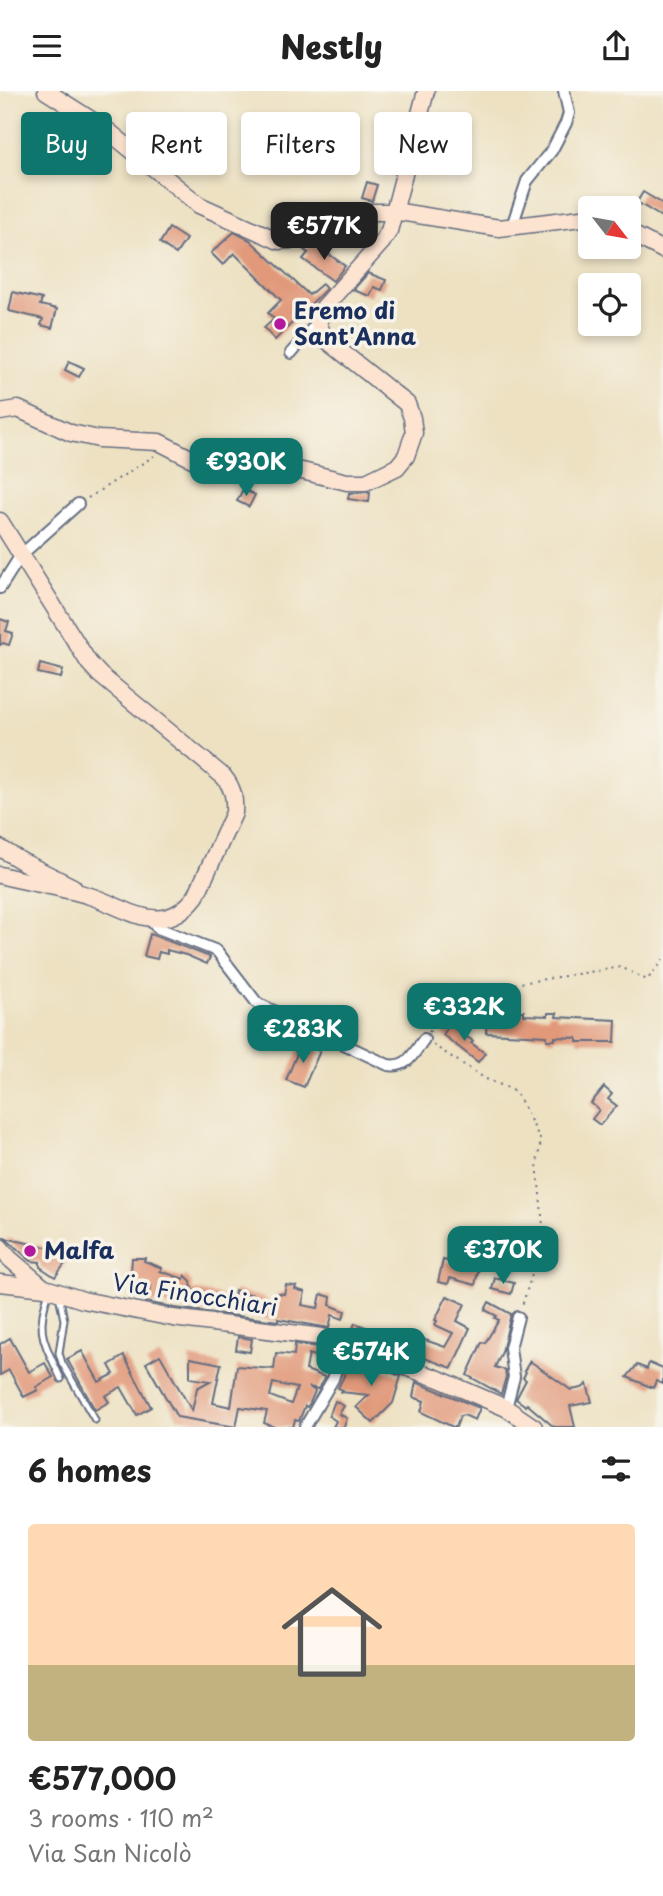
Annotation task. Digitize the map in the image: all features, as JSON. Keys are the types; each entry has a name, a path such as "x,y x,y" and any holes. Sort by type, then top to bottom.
{"street":[{"path":"47,91 107,130 199,205 279,241 312,238 361,214 395,212 511,229 578,219"},
{"path":"291,353 318,323 324,307 382,242 395,212 426,91"},
{"path":"511,229 527,181 552,150 566,123 569,113 564,91"},
{"path":"641,239 663,250"},
{"path":"0,412 18,409 71,433 99,439 159,442 206,466 302,471 355,483 366,482 397,467 412,446 414,433 407,404 324,338 318,323"},
{"path":"0,588 21,555 78,504"},
{"path":"0,521 81,651 100,675 224,777 231,786 234,813 196,896 179,912 149,919"},
{"path":"0,848 91,896 125,912 149,919 158,928 216,951 252,998 268,1010 388,1065 398,1067 404,1064 424,1039"},
{"path":"0,857 20,880"},
{"path":"20,880 25,871 23,862"},
{"path":"0,875 91,896"},
{"path":"0,1281 4,1252"},
{"path":"4,1252 51,1290"},
{"name":"Via Finocchiari","path":"0,1281 173,1318 244,1329 306,1334 439,1379 506,1408 534,1427"},
{"path":"506,1408 514,1377 510,1348 517,1317"},
{"path":"305,1427 333,1379 344,1345"}],"lane":[{"path":"51,1290 41,1312 40,1334 61,1379"},
{"path":"51,1290 64,1320 59,1353 62,1363 95,1420"}],"path":[{"path":"78,504 169,446"},
{"path":"517,1317 544,1236 537,1163 541,1141 519,1097 511,1089 486,1079 424,1039 451,1001 464,992 621,967 647,980 663,961"}],"building":[{"path":"367,182 377,185 372,201 362,198"},
{"path":"643,192 663,204 663,218 641,204"},
{"path":"169,228 186,239 176,254 160,243"},
{"path":"234,232 250,240 309,295 322,284 326,289 275,340 264,328 274,319 268,313 281,300 234,253 223,265 211,253"},
{"path":"318,246 345,266 333,281 303,259 308,253 303,249"},
{"path":"368,273 386,280 382,290 374,287 370,296 353,290"},
{"path":"13,292 42,299 40,305 57,309 52,328 41,325 43,319 9,311"},
{"path":"69,361 84,368 79,377 65,370"},
{"path":"243,489 255,495 249,507 237,501"},
{"path":"370,492 369,502 348,499 349,493"},
{"path":"0,619 9,622 6,631 13,633 9,645 0,645"},
{"path":"40,664 63,670 61,678 38,673"},
{"path":"150,934 210,957 207,964 167,950 167,954 159,952 157,959 144,956"},
{"path":"517,1011 524,1011 524,1015 548,1016 548,1013 557,1013 556,1017 616,1020 615,1042 577,1042 577,1038 555,1037 555,1040 547,1040 547,1036 486,1033 487,1013 516,1014"},
{"path":"449,1025 473,1041 471,1043 485,1053 478,1062 443,1035"},
{"path":"301,1044 320,1051 304,1087 286,1080"},
{"path":"604,1087 612,1094 608,1099 617,1106 600,1125 592,1119 599,1110 591,1103"},
{"path":"5,1238 73,1253 55,1277 40,1267 40,1262 31,1261"},
{"path":"132,1258 145,1258 144,1261 162,1268 160,1271 184,1279 185,1275 191,1281 192,1290 234,1298 235,1290 264,1298 274,1306 278,1293 284,1294 286,1285 296,1286 295,1289 305,1292 302,1305 318,1308 321,1294 331,1297 330,1305 345,1311 343,1319 332,1315 329,1328 146,1302 151,1286 130,1285"},
{"path":"443,1260 479,1268 475,1285 450,1278 448,1284 438,1282"},
{"path":"495,1278 514,1283 511,1294 492,1289"},
{"path":"447,1296 465,1304 457,1321 470,1328 452,1368 402,1350 408,1334 445,1347 453,1333 435,1325 435,1320"},
{"path":"489,1302 511,1314 502,1352 495,1367 505,1370 506,1377 501,1394 467,1375 482,1342 485,1343 499,1320 485,1310"},
{"path":"355,1323 371,1329 367,1342 350,1336"},
{"path":"238,1337 252,1339 250,1352 236,1350"},
{"path":"10,1338 29,1372 45,1363 53,1377 36,1387 38,1390 24,1397 9,1370 0,1375 0,1344"},
{"path":"295,1344 331,1351 328,1360 309,1354 306,1370 325,1377 318,1389 309,1387 315,1391 293,1427 274,1427 264,1423 267,1411 240,1407 236,1427 177,1417 146,1363 160,1355 192,1411 197,1388 210,1381 190,1378 190,1358 221,1364 213,1403 231,1407 237,1366 274,1369 276,1353 294,1355","holes":["273,1383 297,1388 291,1404 270,1396"]},
{"path":"82,1351 99,1382 114,1374 109,1365 124,1356 151,1407 137,1415 121,1387 105,1396 109,1402 95,1410 67,1359"},
{"path":"347,1361 367,1364 401,1376 393,1403 373,1423 356,1407 369,1395 341,1392 343,1390 338,1388"},
{"path":"530,1361 571,1390 587,1384 592,1402 570,1406 575,1427 554,1427 527,1404 526,1406 516,1399 526,1380 523,1378 526,1372 524,1371"},
{"path":"649,1363 663,1369 663,1384 656,1381 653,1388 627,1377 637,1365 647,1369"},
{"path":"416,1382 480,1408 475,1420 460,1416 456,1427 453,1427 421,1412 424,1401 413,1397"},
{"path":"335,1401 344,1406 339,1414 347,1418 344,1427 333,1427 336,1421 329,1416"}],"place":[{"name":"Eremo di Sant'Anna","path":"280,324"},
{"name":"Malfa","path":"30,1251"}]}
